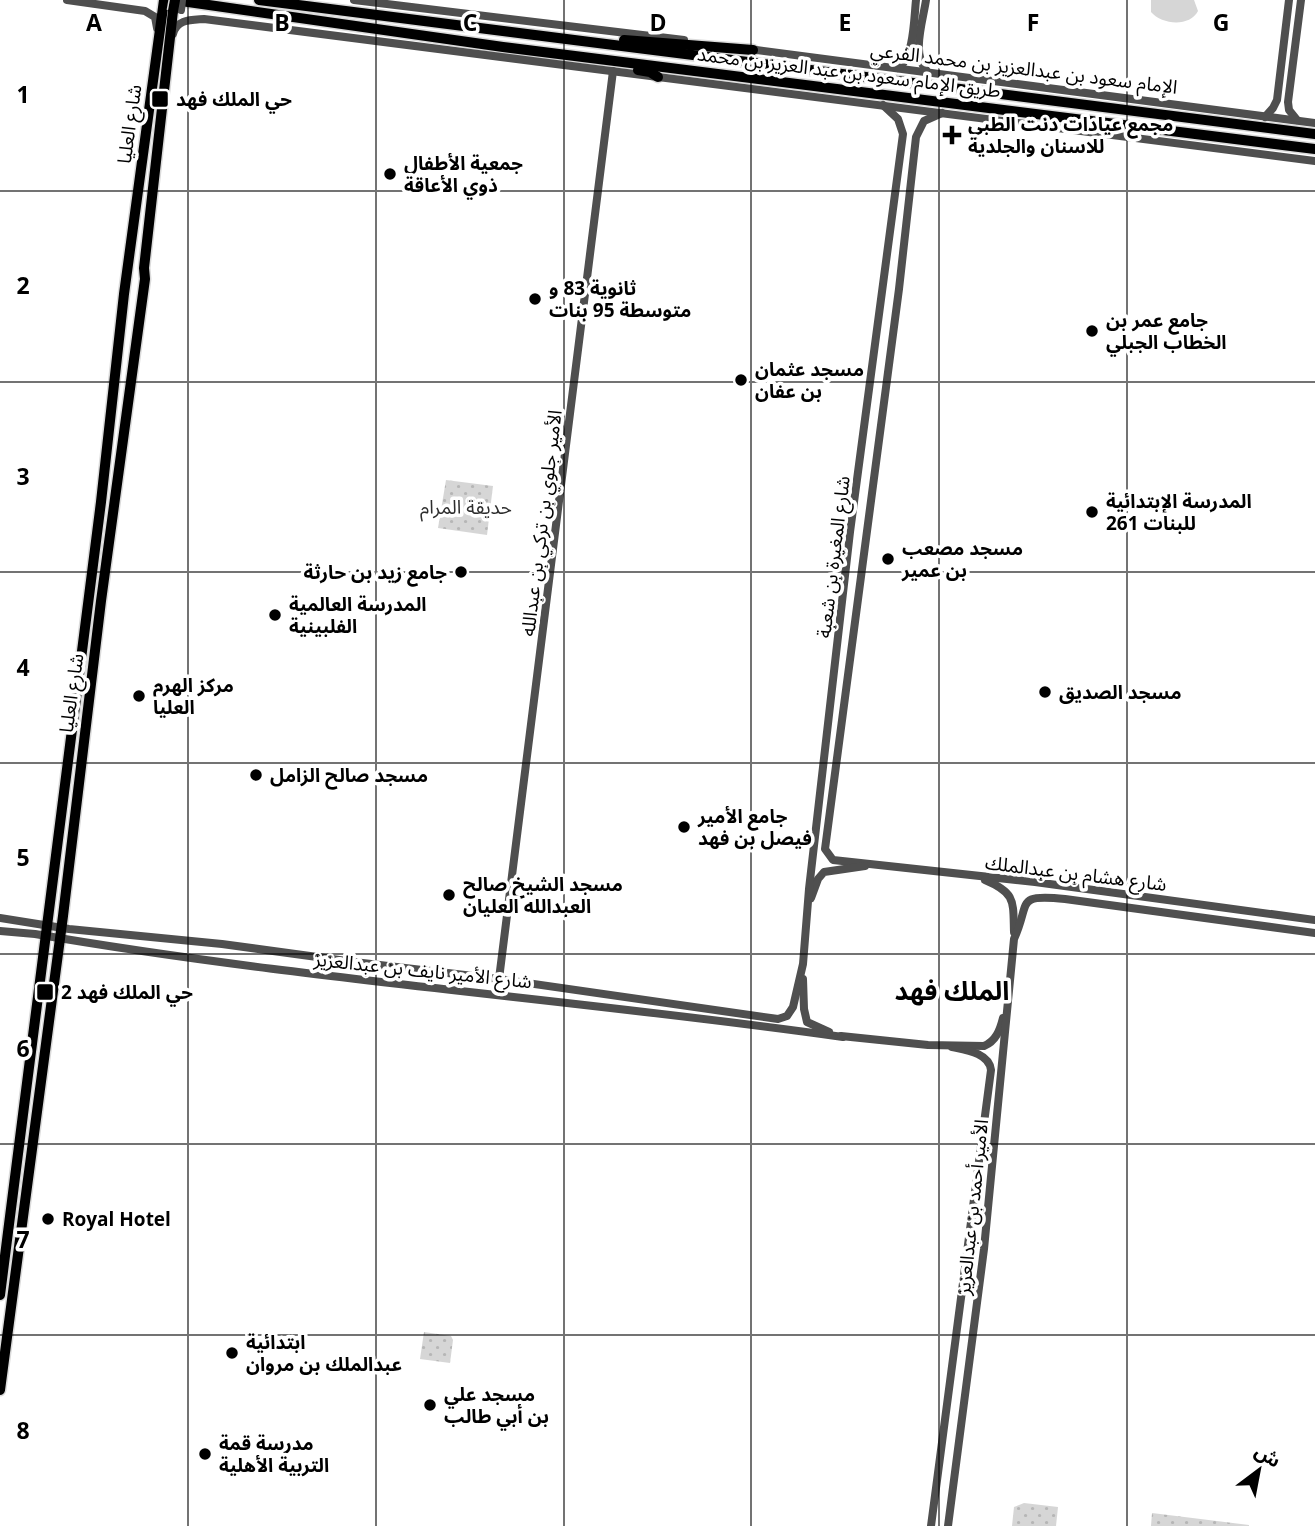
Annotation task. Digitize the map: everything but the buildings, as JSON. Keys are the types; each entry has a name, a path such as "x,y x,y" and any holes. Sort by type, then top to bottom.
{"main road":[{"name":"طريق الإمام سعود بن عبد العزيز بن محمد","path":"259,0 1315,134"},
{"name":"شارع العليا","path":"0,1295 128,264 158,50 171,5"},
{"name":"شارع العليا","path":"0,1390 145,279 144,268 169,54 171,5"},
{"name":"طريق الإمام سعود بن عبد العزيز بن محمد","path":"171,5 1315,149"},
{"path":"528,33 753,50"},
{"path":"569,55 582,61 650,72 658,77"},
{"path":"128,264 128,287 132,290 138,287 144,268"},
{"path":"121,331 127,308 132,305 137,308 137,334"},
{"path":"87,598 93,607 101,601"}],"street":[{"path":"67,0 152,14 157,23 158,50"},
{"path":"171,5 182,0"},
{"name":"الإمام سعود بن عبدالعزيز بن محمد الفرعي","path":"354,0 1315,123"},
{"path":"898,68 905,64 909,54 916,0"},
{"path":"926,0 919,56 921,65 927,72"},
{"path":"1265,117 1277,100 1289,0"},
{"path":"1297,120 1289,110 1288,102 1301,0"},
{"path":"171,5 189,16 204,19 1315,160"},
{"path":"169,54 175,27 183,22 204,19"},
{"path":"909,54 915,58 919,56"},
{"name":"الأمير جلوي بن تركي بن عبدالله","path":"499,979 613,71"},
{"path":"1277,100 1282,104 1288,102"},
{"path":"883,105 898,119 903,134 909,129 916,137 924,121 942,113"},
{"name":"شارع المغيرة بن شعبة","path":"785,1017 793,1007 803,969 809,889 850,532 903,134"},
{"name":"شارع المغيرة بن شعبة","path":"833,860 825,849 825,842 898,302 916,137"},
{"name":"شارع هشام بن عبدالملك","path":"833,860 1315,919"},
{"path":"809,907 818,879 824,872 843,868 857,869 867,865"},
{"path":"972,876 1010,895 1013,902 1014,939"},
{"name":"شارع هشام بن عبدالملك","path":"1034,897 1123,906 1315,933"},
{"name":"الأمير أحمد بن عبدالعزيز","path":"948,1526 984,1249 1014,939 1026,902 1034,897"},
{"name":"شارع الأمير نايف بن عبدالعزيز","path":"0,918 46,931 59,939 313,974 520,996 844,1037"},
{"name":"شارع الأمير نايف بن عبدالعزيز","path":"0,931 46,931 61,927 499,979 778,1019 785,1017"},
{"path":"178,940 166,942 164,946 166,950 179,955"},
{"path":"803,969 807,1022 844,1037 984,1046 997,1036 1007,1000"},
{"name":"الأمير أحمد بن عبدالعزيز","path":"930,1526 991,1070 989,1061 980,1055 952,1046"}],"green space":[{"path":"1151,0 1194,0 1198,11 1189,20 1169,22 1151,12"},
{"name":"حديقة المرام","path":"446,480 493,486 487,535 438,528"},
{"path":"424,1332 451,1336 453,1340 450,1363 420,1359"},
{"path":"1024,1503 1058,1507 1056,1526 1012,1526 1014,1507"},
{"path":"1152,1513 1249,1525 1249,1526 1151,1526"}],"place":[{"name":"حي الملك فهد","path":"160,99"},
{"name":"مجمع عيادات دنت الطبي للاسنان والجلدية","path":"952,135"},
{"name":"جمعية الأطفال ذوي الأعاقة","path":"390,174"},
{"name":"ثانوية 83 و متوسطة 95 بنات","path":"535,299"},
{"name":"جامع عمر بن الخطاب الجبلي","path":"1092,331"},
{"name":"مسجد عثمان بن عفان","path":"741,380"},
{"name":"المدرسة الإبتدائية 261 للبنات","path":"1092,512"},
{"name":"مسجد مصعب بن عمير","path":"888,559"},
{"name":"جامع زيد بن حارثة","path":"461,572"},
{"name":"المدرسة العالمية الفلبينية","path":"275,615"},
{"name":"مسجد الصديق","path":"1045,692"},
{"name":"مركز الهرم العليا","path":"139,696"},
{"name":"مسجد صالح الزامل","path":"256,775"},
{"name":"جامع الأمير فيصل بن فهد","path":"684,827"},
{"name":"مسجد الشيخ صالح العبدالله العليان","path":"449,895"},
{"name":"حي الملك فهد 2","path":"45,992"},
{"name":"Royal Hotel","path":"48,1219"},
{"name":"ابتدائية عبدالملك بن مروان","path":"232,1353"},
{"name":"مسجد علي بن أبي طالب","path":"430,1405"},
{"name":"مدرسة قمة التربية الأهلية","path":"205,1454"}],"district":[{"name":"الملك فهد","path":"952,991"}]}
